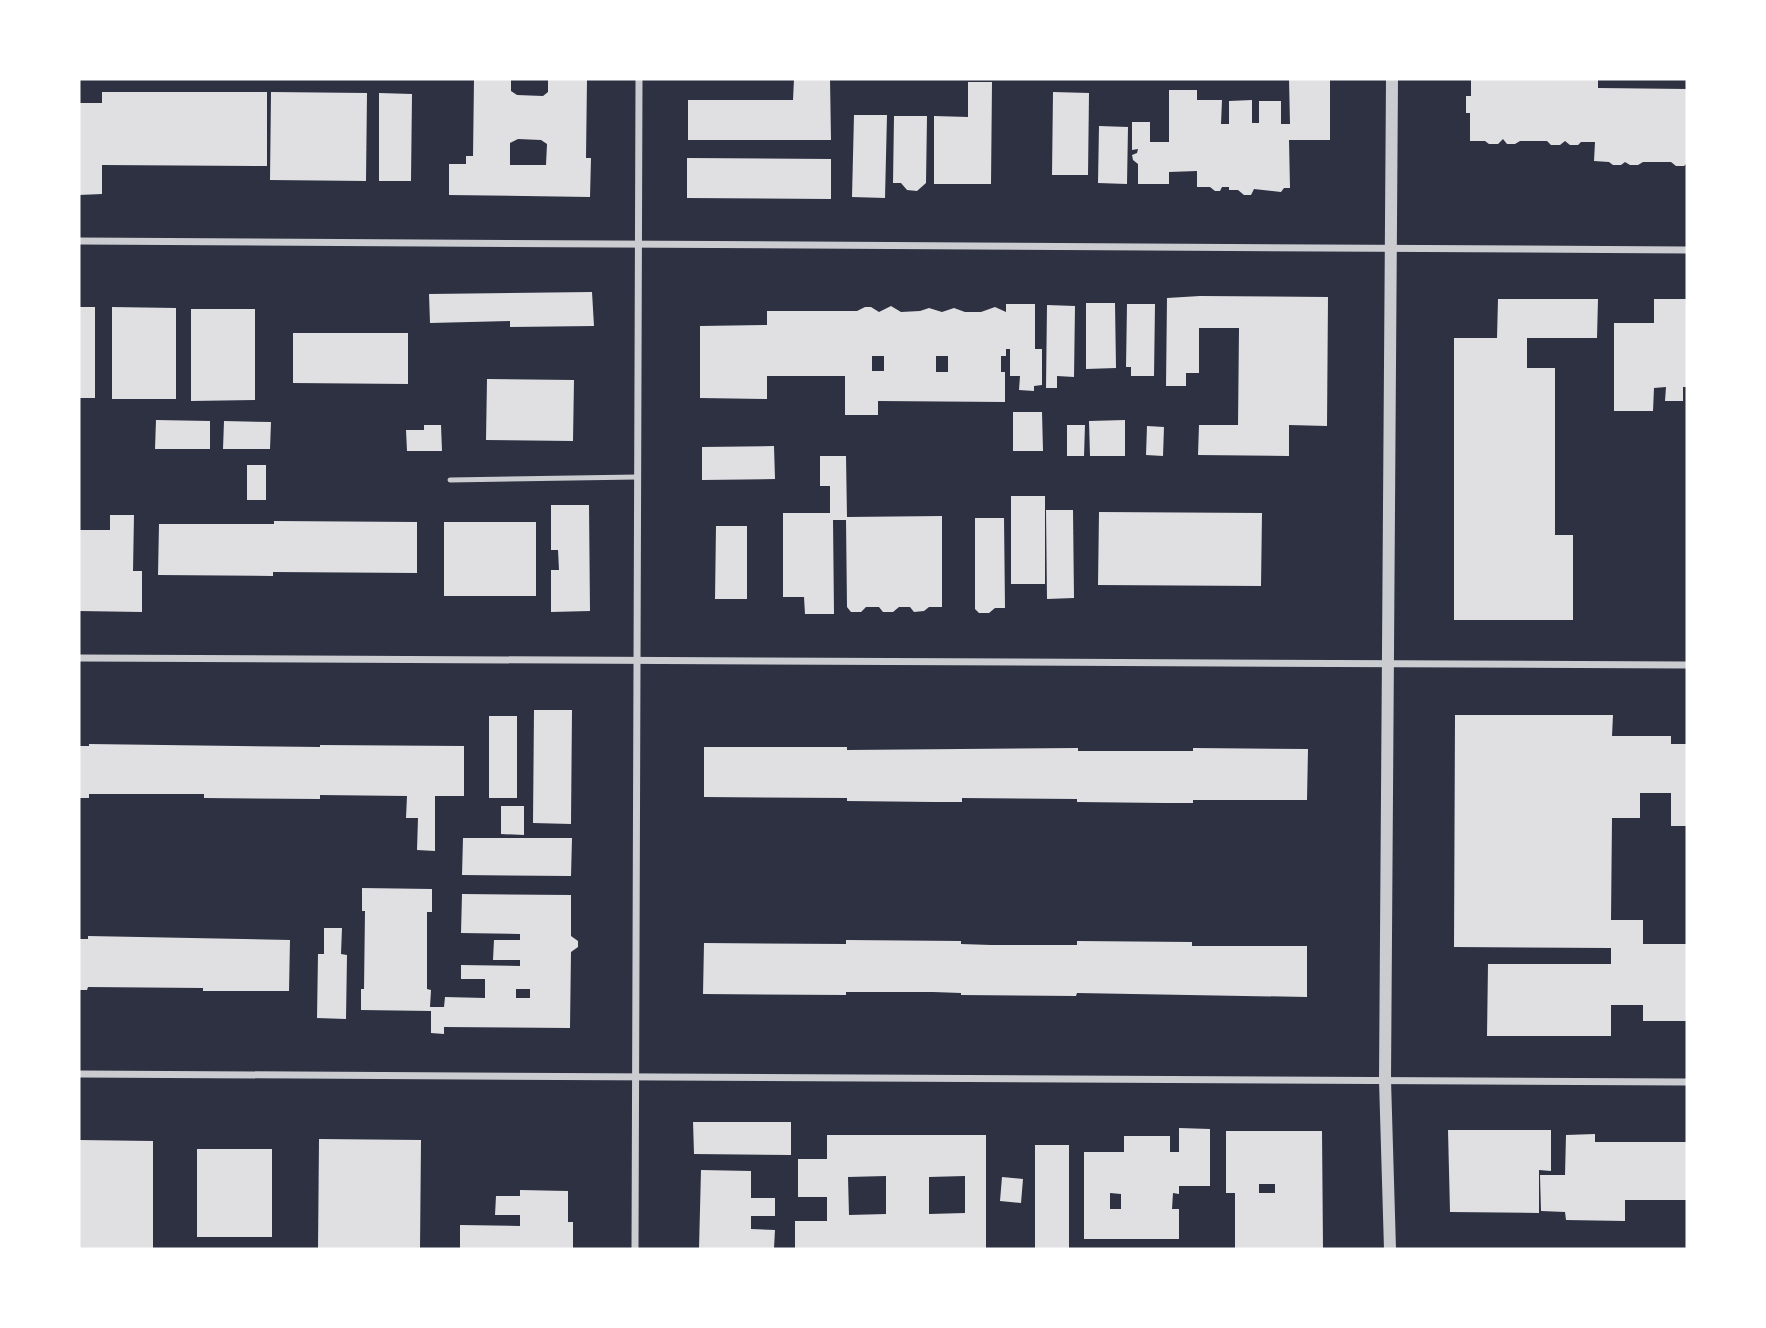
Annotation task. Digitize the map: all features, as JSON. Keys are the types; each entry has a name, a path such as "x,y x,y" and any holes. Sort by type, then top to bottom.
{"street":[{"path":"635,1249 639,79"},
{"path":"1390,1249 1385,1080 1392,79"},
{"path":"79,241 1687,250"},
{"path":"79,658 1687,665"},
{"path":"79,1074 1687,1082"}],"lane":[{"path":"450,480 637,477"}],"building":[{"path":"474,79 511,79 511,91 517,95 543,96 548,92 548,79 587,79 586,158 591,158 590,197 449,195 449,164 466,164 466,156 473,156","holes":["518,139 541,140 547,144 546,165 510,165 510,143"]},
{"path":"794,79 830,79 831,140 688,140 688,100 793,100"},
{"path":"1289,79 1330,79 1330,140 1289,140 1290,188 1284,188 1281,192 1254,189 1251,195 1229,190 1229,187 1215,191 1210,187 1197,187 1197,171 1169,172 1169,184 1138,184 1138,164 1132,155 1137,153 1138,149 1132,150 1132,122 1150,122 1150,142 1169,142 1169,90 1197,90 1197,100 1222,100 1221,124 1229,124 1229,101 1252,100 1252,123 1259,123 1259,101 1281,101 1281,124 1290,124"},
{"path":"1471,79 1598,79 1598,88 1687,89 1687,163 1684,166 1676,166 1671,162 1630,165 1625,162 1613,165 1609,162 1594,161 1595,142 1570,145 1565,141 1560,145 1551,145 1547,141 1507,144 1503,139 1498,144 1489,144 1485,141 1470,141 1470,113 1466,113 1466,96 1471,96"},
{"path":"968,82 992,82 991,184 934,184 934,116 968,117"},
{"path":"102,92 267,92 267,166 102,165 102,194 79,195 79,103 102,103"},
{"path":"271,92 367,93 366,181 270,180"},
{"path":"1053,92 1089,93 1088,175 1052,175"},
{"path":"379,93 412,94 411,181 379,181"},
{"path":"854,115 887,115 885,198 852,197"},
{"path":"894,116 927,116 926,183 917,191 907,190 901,183 893,183"},
{"path":"1099,126 1128,127 1127,184 1098,183"},
{"path":"687,158 831,159 831,199 687,198"},
{"path":"592,292 594,326 510,327 510,321 430,323 429,294"},
{"path":"1328,297 1327,426 1289,425 1289,456 1198,455 1199,425 1238,425 1239,328 1199,328 1199,373 1186,373 1186,386 1166,386 1167,298"},
{"path":"1498,299 1598,299 1597,338 1527,338 1527,368 1555,368 1555,535 1573,535 1573,620 1454,620 1454,338 1497,338"},
{"path":"1654,299 1687,299 1687,387 1683,387 1683,401 1665,401 1666,387 1654,388 1653,411 1614,411 1614,323 1654,323"},
{"path":"1086,303 1115,303 1116,368 1086,369"},
{"path":"1006,304 1035,304 1035,349 1042,349 1042,385 1034,386 1034,391 1019,390 1020,376 1010,376 1010,349 1006,349 1006,356 1001,356 1001,372 1005,372 1005,402 878,401 878,415 845,415 845,376 767,376 767,399 700,398 700,326 767,325 767,311 857,311 871,307 879,312 891,306 901,312 929,308 942,312 954,308 965,312 981,312 995,307 1006,312","holes":["872,356 884,356 884,371 872,371","936,356 948,356 948,372 936,372"]},
{"path":"1127,304 1155,304 1154,376 1131,376 1131,367 1126,367"},
{"path":"1047,305 1075,306 1074,377 1057,376 1057,388 1046,388"},
{"path":"79,307 95,307 95,398 79,398"},
{"path":"112,307 176,308 176,399 112,399"},
{"path":"191,309 255,309 255,400 191,401"},
{"path":"293,333 408,333 408,384 293,383"},
{"path":"487,379 574,380 573,441 486,440"},
{"path":"1013,412 1042,412 1043,451 1013,451"},
{"path":"156,420 210,421 210,449 155,449"},
{"path":"1125,420 1125,456 1090,456 1089,421"},
{"path":"224,421 271,422 270,449 223,449"},
{"path":"424,425 441,425 442,451 407,451 406,430 424,430"},
{"path":"1067,425 1085,425 1084,456 1067,456"},
{"path":"1147,426 1164,427 1163,456 1146,455"},
{"path":"774,446 775,479 702,480 702,447"},
{"path":"820,456 846,456 847,517 942,516 942,607 929,607 924,611 914,612 910,607 899,607 893,612 883,612 879,607 866,607 861,612 851,612 847,607 846,520 833,520 834,614 805,614 804,597 783,597 783,513 830,513 830,486 820,486"},
{"path":"247,465 266,465 266,500 247,500"},
{"path":"1011,496 1045,496 1045,584 1011,584"},
{"path":"551,505 589,505 590,611 551,612 551,570 559,570 558,550 551,550"},
{"path":"1046,510 1073,510 1074,598 1047,599"},
{"path":"1099,512 1262,513 1261,586 1098,585"},
{"path":"110,515 134,515 133,571 142,571 142,612 79,611 79,530 110,530"},
{"path":"975,518 1004,518 1005,608 995,608 989,613 979,613 975,609"},
{"path":"274,521 417,522 417,573 273,572 273,576 158,575 159,524 274,524"},
{"path":"444,522 536,522 536,596 444,596"},
{"path":"716,526 747,526 747,599 715,599"},
{"path":"534,710 572,710 571,824 533,823"},
{"path":"1455,715 1613,715 1612,736 1671,736 1671,744 1687,744 1687,826 1671,826 1671,793 1640,793 1640,818 1612,818 1611,920 1643,920 1643,944 1687,944 1687,1021 1643,1021 1643,1005 1611,1005 1611,1036 1487,1036 1488,964 1611,964 1611,948 1454,947"},
{"path":"489,716 517,716 517,798 489,798"},
{"path":"79,746 464,746 464,796 435,796 435,851 417,850 418,818 406,818 407,796 320,795 320,799 204,798 204,794 89,794 89,798 79,798"},
{"path":"704,747 847,747 847,750 1078,748 1078,751 1308,749 1307,800 1193,800 1193,803 1164,803 962,798 962,802 934,802 847,801 847,798 704,797"},
{"path":"501,806 524,806 524,835 501,834"},
{"path":"463,838 572,838 571,876 462,875"},
{"path":"362,888 432,889 432,912 427,912 427,989 431,990 430,1007 444,1007 445,997 485,998 485,979 461,979 461,965 520,966 520,960 493,960 494,940 520,940 520,934 461,933 462,894 571,895 571,936 578,941 578,947 571,952 570,1028 444,1027 444,1034 431,1033 431,1011 361,1010 361,989 364,989 365,911 362,911","holes":["516,989 530,989 530,998 516,998"]},
{"path":"324,928 342,928 341,954 347,955 346,1019 317,1018 318,954 324,954"},
{"path":"88,936 290,940 289,991 88,987 87,990 79,990 79,939 88,939"},
{"path":"846,940 961,941 961,944 991,945 1077,945 1077,941 1192,942 1192,946 1307,946 1307,997 1077,993 1076,996 961,995 933,992 846,992 846,995 703,994 704,943 846,944"},
{"path":"693,1122 791,1122 791,1155 694,1154"},
{"path":"1179,1128 1210,1129 1210,1186 1179,1186 1179,1194 1173,1193 1172,1209 1179,1209 1179,1239 1084,1239 1084,1152 1124,1152 1124,1136 1170,1136 1170,1152 1179,1152","holes":["1110,1193 1121,1194 1121,1209 1110,1209"]},
{"path":"1448,1130 1551,1130 1551,1171 1539,1170 1539,1213 1450,1212"},
{"path":"1226,1131 1322,1131 1323,1249 1235,1249 1235,1193 1226,1193","holes":["1259,1184 1275,1184 1275,1193 1259,1193"]},
{"path":"1595,1134 1595,1142 1687,1142 1687,1200 1625,1200 1625,1221 1566,1220 1565,1212 1541,1211 1540,1175 1565,1175 1566,1135"},
{"path":"827,1135 986,1135 986,1249 795,1249 795,1221 827,1221 827,1197 798,1197 798,1159 827,1159","holes":["886,1176 886,1214 849,1215 848,1177","965,1176 965,1213 929,1214 929,1177"]},
{"path":"319,1139 421,1140 420,1249 318,1249"},
{"path":"79,1140 153,1141 153,1249 79,1249"},
{"path":"1035,1145 1069,1145 1069,1249 1035,1249"},
{"path":"197,1149 272,1149 272,1237 197,1237"},
{"path":"701,1170 751,1171 751,1198 775,1198 775,1216 751,1216 751,1229 775,1230 774,1248 699,1249"},
{"path":"1002,1177 1023,1179 1021,1203 1000,1201"},
{"path":"520,1190 568,1191 568,1222 573,1222 573,1249 460,1249 460,1225 520,1226 520,1215 495,1215 496,1196 520,1196"}]}
